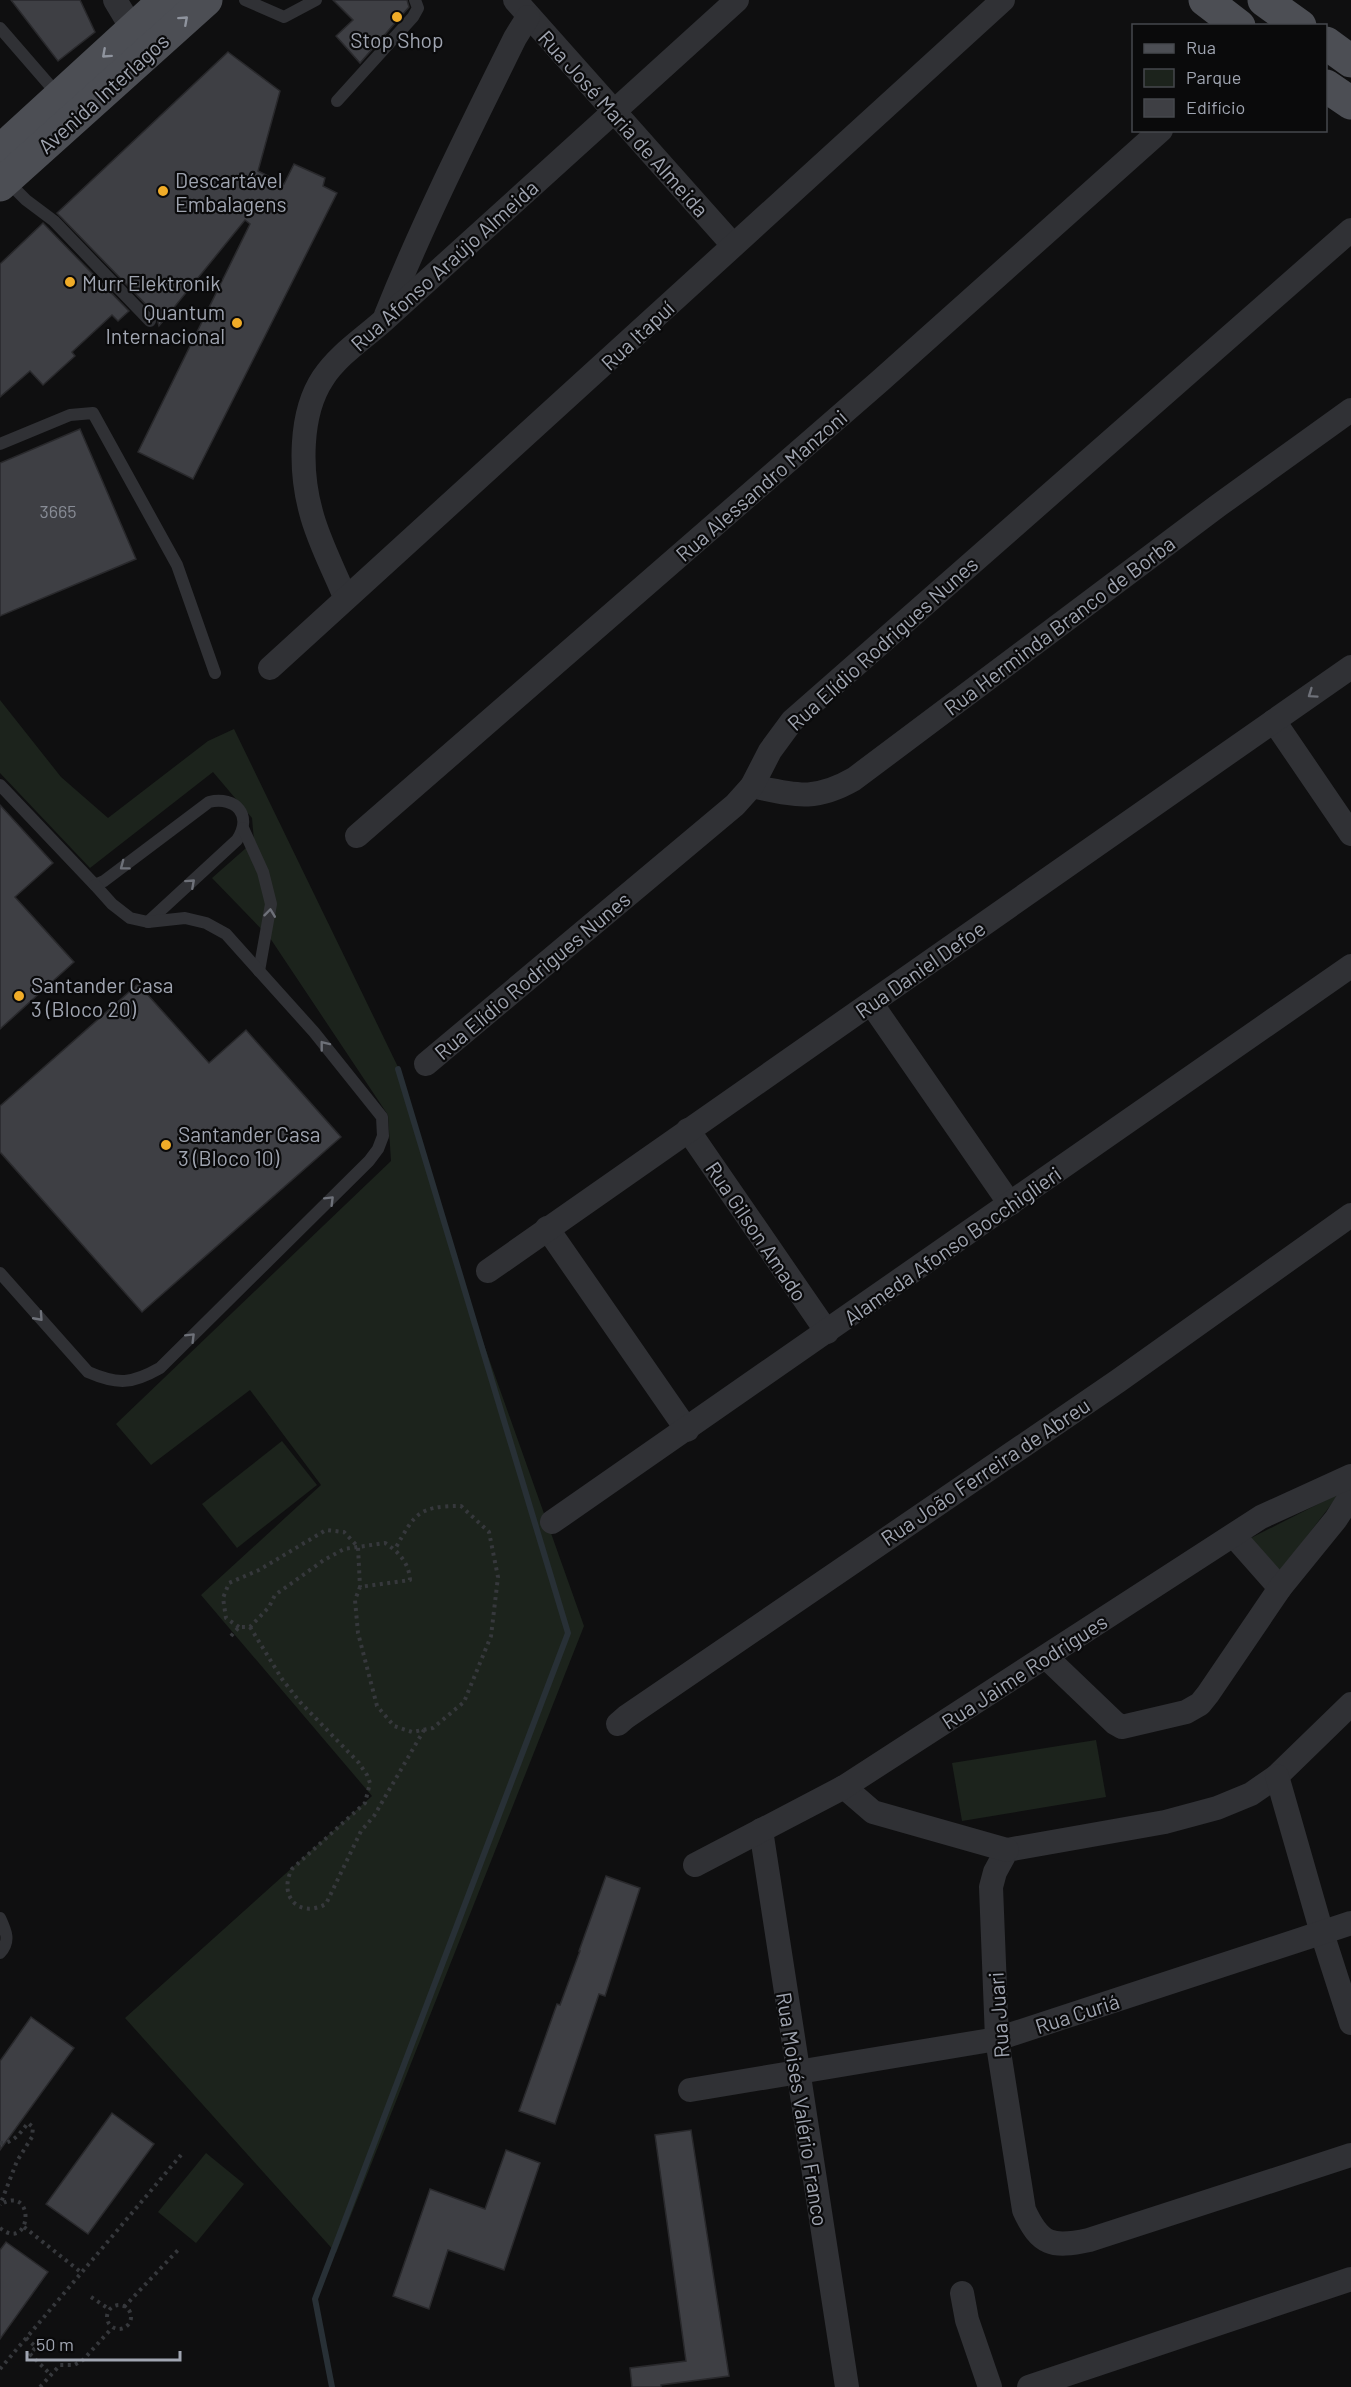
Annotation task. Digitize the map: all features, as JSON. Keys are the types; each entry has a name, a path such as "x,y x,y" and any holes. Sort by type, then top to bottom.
{"main road":[{"name":"Avenida Interlagos","path":"2,172 60,97 165,0"},
{"name":"Avenida Interlagos","path":"2,172 206,0"},
{"path":"1205,0 1236,24"},
{"path":"1264,0 1297,24"},
{"path":"1327,44 1351,61"},
{"path":"1327,87 1351,103"}],"street":[{"path":"115,0 133,30"},
{"name":"Rua Afonso Araújo Almeida","path":"345,597 311,513 305,474 305,436 311,402 323,378 343,355 737,0"},
{"name":"Rua Itapuí","path":"270,668 345,597 637,336 1003,0"},
{"path":"383,321 413,247 515,38 521,8"},
{"name":"Rua José Maria de Almeida","path":"521,8 734,245"},
{"name":"Rua Alessandro Manzoni","path":"357,836 879,381 1159,132"},
{"name":"Rua Elídio Rodrigues Nunes","path":"426,1064 735,805 752,786 770,751 792,721 1351,230"},
{"name":"Rua Herminda Branco de Borba","path":"752,786 812,795 827,793 854,779 1209,512 1351,410"},
{"name":"Rua Daniel Defoe","path":"488,1271 1351,667"},
{"path":"1274,721 1351,834"},
{"name":"Alameda Afonso Bocchiglieri","path":"552,1522 1351,966"},
{"path":"871,1003 1010,1204"},
{"name":"Rua Gilson Amado","path":"688,1130 827,1332"},
{"name":"Rua João Ferreira de Abreu","path":"618,1724 1118,1381 1351,1215"},
{"path":"548,1228 687,1430"},
{"name":"Rua Jaime Rodrigues","path":"695,1865 844,1787 1277,1509 1351,1476"},
{"path":"1046,1657 1115,1723 1122,1727 1186,1712 1200,1704 1208,1694 1280,1588 1336,1519 1351,1496"},
{"path":"1234,1536 1280,1588"},
{"path":"844,1787 873,1812 1007,1850 1165,1822 1217,1808 1242,1797 1277,1776 1351,1704"},
{"path":"1277,1776 1322,1933 1351,2023"},
{"name":"Rua Moisés Valério Franco","path":"761,1830 796,2073 847,2387"},
{"name":"Rua Juari","path":"1007,1850 995,1872 991,1887 997,2039 1024,2210 1034,2231 1050,2242 1069,2244 1089,2240 1351,2155"},
{"name":"Rua Curiá","path":"690,2090 997,2039 1351,1923"},
{"path":"1029,2387 1351,2279"},
{"path":"962,2293 967,2320 990,2387"}],"lane":[{"path":"246,0 284,16 316,0"},
{"path":"337,101 413,17 418,8 415,0"},
{"path":"0,28 60,97"},
{"path":"2,172 26,200 54,221 150,321"},
{"path":"0,444 70,415 93,413 177,565 215,672"},
{"path":"0,785 112,904 130,918 148,922 185,918 206,923 226,934 314,1032 382,1117 382,1136 378,1149 369,1161 160,1368 144,1377 126,1382 106,1380 88,1372 0,1273"},
{"path":"95,885 105,881 209,802 221,799 231,802 243,815 243,828 263,872 271,904 259,971"},
{"path":"148,922 237,840 243,828"},
{"path":"0,1918 7,1933 6,1947 0,1953"}],"path":[{"path":"360,1587 410,1580 409,1567 395,1549 385,1543 358,1547 344,1549 324,1560 275,1595 269,1607 250,1627 239,1627 226,1618 223,1598 229,1583 259,1570 326,1530 344,1532 358,1547 360,1587 355,1600 358,1633 376,1706 394,1726 412,1732 433,1728 464,1702 491,1636 498,1577 489,1532 460,1506 437,1506 414,1517 395,1549"},
{"path":"231,1636 239,1627"},
{"path":"250,1627 282,1679 300,1702 358,1763 367,1775 370,1784 365,1803 292,1869 287,1879 289,1892 296,1906 305,1910 315,1910 326,1904 361,1831 374,1816 424,1730"},
{"path":"0,2143 6,2144 18,2136 28,2123 33,2127 32,2137 17,2161 0,2206"},
{"path":"0,2369 181,2155"},
{"path":"0,2206 10,2201 20,2204 24,2207 27,2217 24,2227 20,2230 10,2233 0,2228"},
{"path":"24,2227 82,2273"},
{"path":"124,2307 178,2250"},
{"path":"91,2297 109,2309"},
{"path":"40,2387 60,2365 74,2365 83,2360 112,2328 123,2328 129,2324 131,2316 124,2307 116,2306 109,2309 106,2317 112,2328"},
{"path":"26,2338 36,2347 30,2354 51,2375"}],"green space":[{"path":"0,700 61,777 108,818 208,741 234,729 398,1067 483,1342 584,1626 336,2253 125,2018 372,1796 201,1595 321,1485 250,1390 151,1465 116,1424 391,1161 388,1115 270,938 212,878 254,841 252,818 213,772 90,868 0,773"},
{"path":"282,1441 317,1485 237,1548 202,1504"},
{"path":"1340,1493 1278,1574 1249,1539"},
{"path":"1096,1740 1106,1797 962,1821 952,1763"},
{"path":"206,2153 244,2184 196,2243 158,2212"}],"building":[{"path":"11,0 80,0 95,32 58,61"},
{"path":"333,0 407,0 409,7 360,63 336,36 353,20"},
{"path":"228,52 280,91 258,171 284,184 294,164 325,178 323,186 337,193 193,479 138,452 250,224 245,220 159,326 156,315 57,213"},
{"path":"43,223 129,311 118,321 112,315 72,352 75,356 43,385 30,371 0,397 0,264"},
{"path":"80,429 136,559 0,616 0,463"},
{"name":"Santander Casa 3 (Bloco 20)","path":"0,805 53,863 15,897 74,962 0,1029"},
{"name":"Santander Casa 3 (Bloco 10)","path":"138,984 209,1063 246,1030 341,1137 142,1312 0,1152 0,1106"},
{"path":"606,1876 640,1888 605,1996 599,1994 555,2124 519,2111"},
{"path":"31,2017 74,2048 0,2150 0,2061"},
{"path":"112,2113 154,2144 88,2234 46,2204"},
{"path":"691,2130 729,2376 661,2385 661,2387 632,2387 630,2368 686,2361 655,2135"},
{"path":"506,2150 540,2163 504,2270 448,2250 429,2309 393,2296 430,2189 485,2209"},
{"path":"6,2242 48,2272 0,2339 0,2250"}],"waterway":[{"path":"332,2387 315,2299 568,1633 398,1069"}],"place":[{"name":"Stop Shop","path":"397,17"},
{"name":"Descartável Embalagens","path":"163,191"},
{"name":"Murr Elektronik","path":"70,282"},
{"name":"Quantum Internacional","path":"237,323"},
{"name":"Santander Casa 3 (Bloco 20)","path":"19,996"},
{"name":"Santander Casa 3 (Bloco 10)","path":"166,1145"}]}
